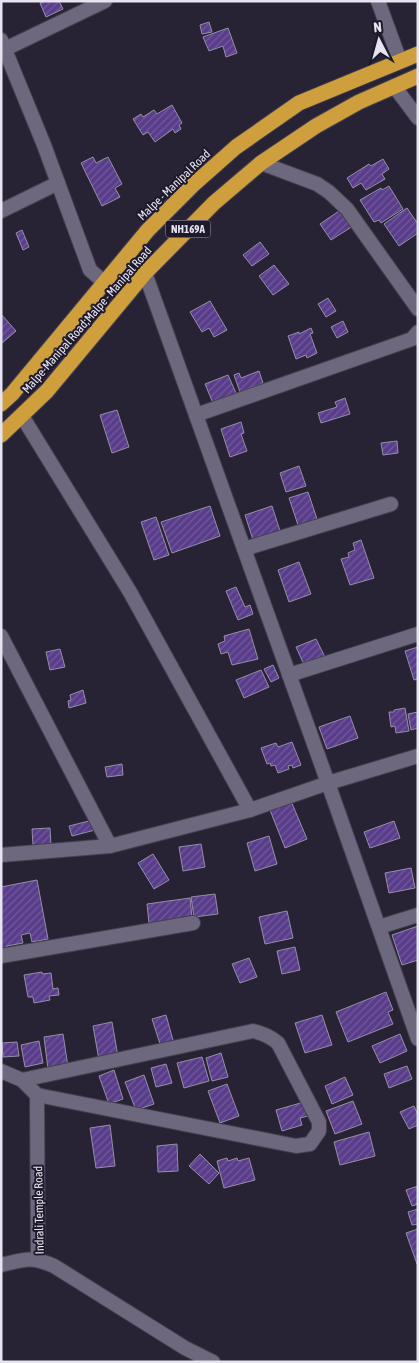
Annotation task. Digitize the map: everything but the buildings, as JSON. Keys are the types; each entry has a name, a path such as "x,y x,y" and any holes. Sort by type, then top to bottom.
{"highway":[{"name":"Malpe - Manipal Road","path":"1,404 12,394 148,230 193,185 236,147 299,103 418,54"},
{"name":"Malpe-Manipal Road;Malpe - Manipal Road","path":"1,435 47,391 145,273 214,203 261,163 316,126 359,102 418,76"}],"street":[{"path":"105,1 2,47 58,183 90,270 105,283"},
{"path":"378,1 400,61"},
{"path":"394,86 418,118"},
{"path":"261,163 317,184 347,209 418,309"},
{"path":"1,211 58,183"},
{"path":"145,273 418,1038"},
{"path":"196,415 412,339 418,332"},
{"path":"22,416 130,592 250,810"},
{"path":"244,549 391,504"},
{"path":"290,675 418,634"},
{"path":"1,636 110,846"},
{"path":"1,855 110,846 250,810 328,782 418,756"},
{"path":"379,927 418,915"},
{"path":"1,956 192,923"},
{"path":"1,1071 22,1080 37,1095 296,1146 310,1144 319,1131 319,1122 278,1043 270,1036 253,1031 22,1080"},
{"name":"Indrali Temple Road","path":"37,1095 38,1259 54,1266 185,1348 213,1362"},
{"path":"1,1265 23,1259 38,1259"}]}
